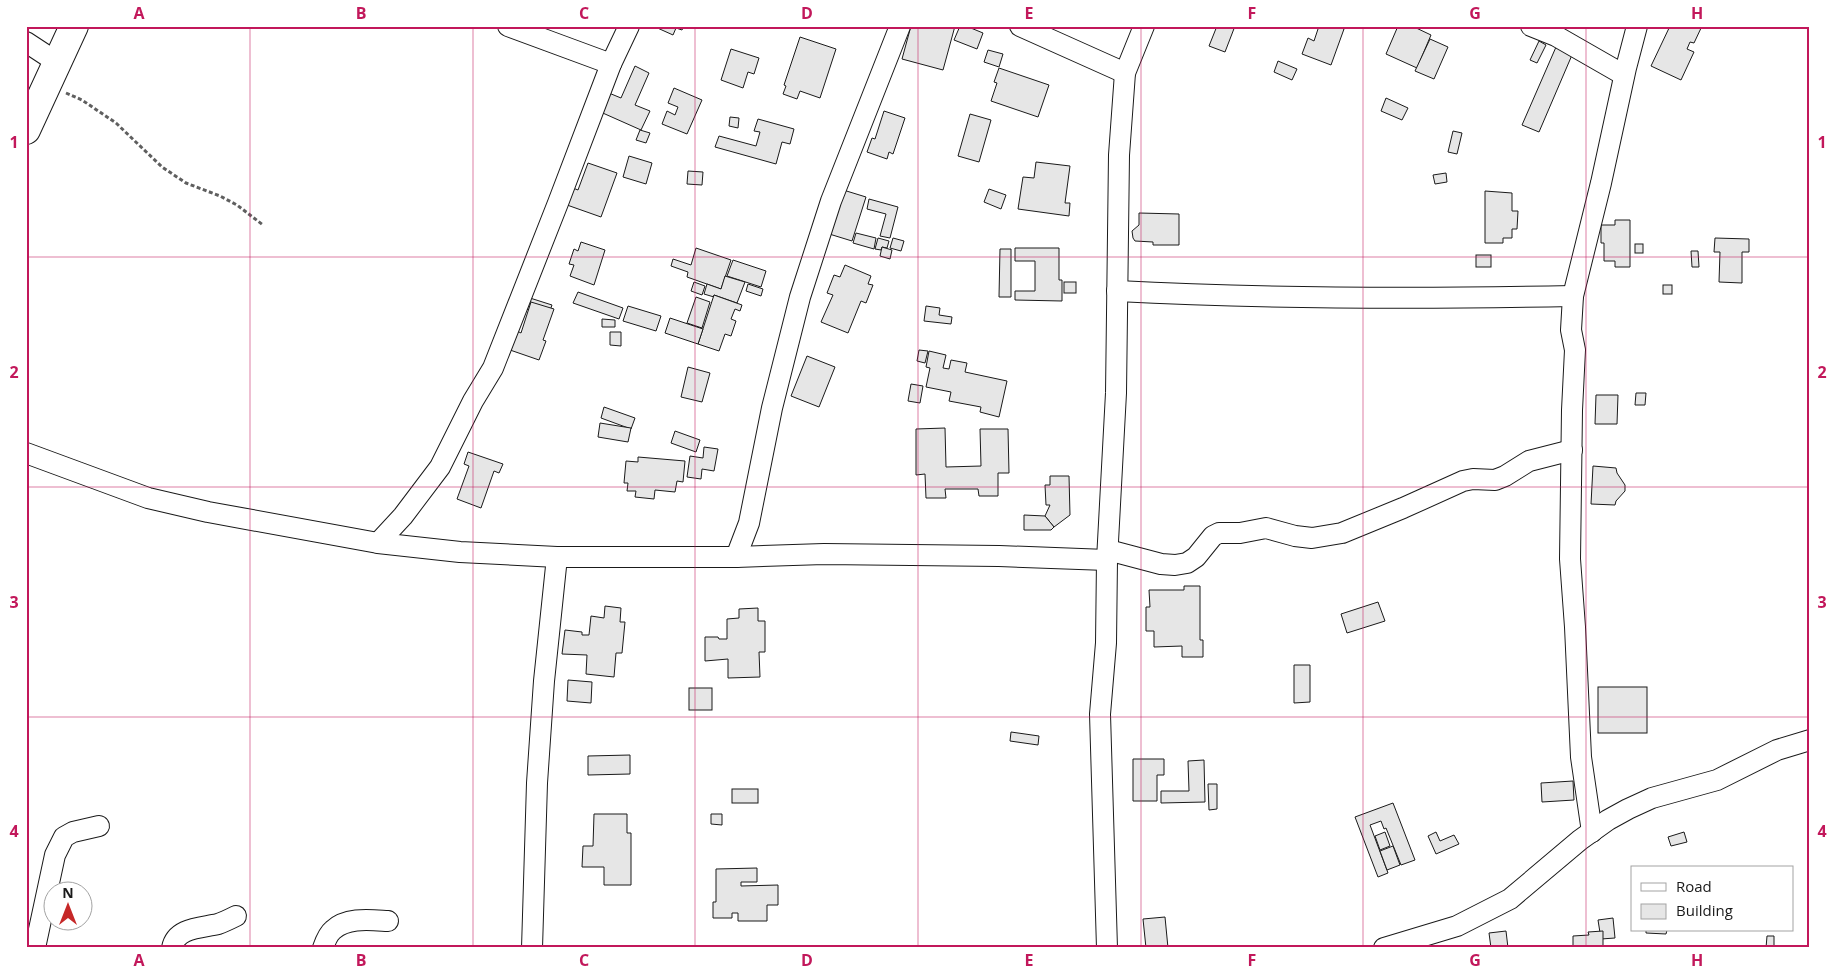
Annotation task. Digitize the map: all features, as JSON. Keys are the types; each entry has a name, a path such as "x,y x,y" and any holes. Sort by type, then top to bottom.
{"highway":[{"path":"26,130 74,26"}],"street":[{"path":"508,26 611,64"},
{"path":"378,543 403,516 440,467 473,400 493,368 611,64 629,26"},
{"path":"736,557 749,523 772,408 800,297 831,200 900,26"},
{"path":"1020,26 1125,73"},
{"path":"1107,948 1100,714 1106,643 1108,555 1116,393 1119,155 1125,73 1144,26"},
{"path":"1531,26 1556,36 1624,75"},
{"path":"1592,832 1581,757 1570,559 1574,350 1571,330 1573,296 1637,26"},
{"path":"26,42 53,73"},
{"path":"1117,291 1210,296 1376,299 1573,296"},
{"path":"26,452 148,498 208,512 378,543 460,552 557,556 736,557 824,554 1108,555 1175,565 1187,563 1196,557 1213,536 1218,533 1240,533 1266,528 1295,536 1312,538 1342,533 1463,481 1472,479 1495,480 1529,462 1572,450"},
{"path":"532,948 537,783 544,681 557,556"},
{"path":"1384,948 1457,926 1510,899 1608,820 1652,798 1717,780 1777,750 1810,740"},
{"path":"35,948 54,855 64,837 73,832 99,826"},
{"path":"172,948 172,944 179,935 186,931 216,924 236,916"},
{"path":"323,948 333,930 350,922 363,920 388,921"}],"path":[{"path":"53,73 82,100 101,112 138,142 162,167 186,183 220,196 237,205 263,225"}],"building":[{"path":"653,26 684,26 682,30 676,28 673,35"},
{"path":"911,26 955,26 943,70 902,59"},
{"path":"960,26 966,26 983,33 977,49 954,40"},
{"path":"1217,26 1235,26 1225,52 1209,46"},
{"path":"1319,26 1337,26 1344,29 1331,65 1302,54 1308,38 1314,41"},
{"path":"1398,26 1412,26 1431,35 1417,68 1386,54"},
{"path":"1670,26 1702,26 1694,43 1690,42 1687,49 1694,52 1681,80 1651,66"},
{"path":"800,37 836,49 820,98 800,91 797,99 783,94 786,86 784,85"},
{"path":"1430,39 1448,47 1434,79 1415,71"},
{"path":"1539,41 1546,45 1537,63 1530,60"},
{"path":"1556,47 1572,55 1539,132 1522,125"},
{"path":"731,49 759,58 754,74 748,72 743,88 721,80"},
{"path":"988,50 1003,54 999,67 984,62"},
{"path":"1278,61 1297,69 1292,80 1274,72"},
{"path":"635,66 649,73 635,105 650,111 641,130 596,110 604,91 621,98"},
{"path":"999,68 1049,85 1038,117 991,101 997,83 994,82"},
{"path":"674,88 702,100 687,134 662,124 667,111 675,115 678,107 668,103"},
{"path":"1386,98 1408,108 1402,120 1381,111"},
{"path":"884,111 905,118 893,154 889,152 887,159 867,152 872,138 875,139"},
{"path":"970,114 991,120 979,162 958,156"},
{"path":"730,117 739,118 738,128 729,126"},
{"path":"758,119 794,129 790,144 782,142 776,164 715,147 719,136 756,146 760,132 754,131"},
{"path":"640,130 650,133 646,143 636,140"},
{"path":"1453,131 1462,133 1457,154 1448,152"},
{"path":"629,156 652,163 646,184 623,177"},
{"path":"1036,162 1070,166 1065,203 1070,203 1069,216 1018,209 1023,177 1034,178"},
{"path":"588,163 617,173 601,217 567,205 573,188 578,190"},
{"path":"688,171 703,172 702,185 687,184"},
{"path":"1446,173 1447,182 1435,184 1433,175"},
{"path":"840,189 866,197 852,241 826,233"},
{"path":"989,189 1006,195 1001,209 984,202"},
{"path":"1485,191 1512,193 1512,211 1518,211 1517,229 1512,229 1512,238 1503,238 1503,243 1485,243"},
{"path":"869,199 898,207 890,238 880,236 886,214 867,209"},
{"path":"1139,213 1179,214 1179,245 1153,245 1153,242 1135,241 1132,231 1139,225"},
{"path":"1615,220 1630,220 1630,267 1615,267 1615,261 1604,261 1601,225 1615,225"},
{"path":"856,233 876,238 874,249 853,243"},
{"path":"878,238 889,241 887,248 875,249"},
{"path":"893,238 904,241 901,251 890,248"},
{"path":"1715,238 1749,239 1749,252 1742,252 1742,283 1719,282 1720,252 1714,252"},
{"path":"581,242 605,250 594,285 570,276 574,265 569,264 574,249 578,251"},
{"path":"1635,244 1643,244 1643,253 1635,253"},
{"path":"882,247 892,250 890,259 880,256"},
{"path":"696,248 731,260 721,289 687,277 688,272 671,266 673,259 691,265"},
{"path":"1015,248 1059,248 1059,280 1062,280 1062,301 1015,300 1015,291 1035,291 1035,261 1015,261"},
{"path":"1000,249 1011,249 1011,297 999,297"},
{"path":"1691,251 1698,251 1699,267 1692,267"},
{"path":"1476,255 1491,255 1491,267 1476,267"},
{"path":"733,260 766,271 761,287 727,276"},
{"path":"845,265 871,276 868,284 873,285 866,303 861,301 848,333 821,322 833,295 827,293 834,275 840,277"},
{"path":"725,276 745,282 737,303 714,295 714,297 704,294 707,284 721,289"},
{"path":"694,282 705,286 702,295 691,291"},
{"path":"1064,282 1076,282 1076,293 1064,293"},
{"path":"748,284 763,289 761,296 746,291"},
{"path":"1663,285 1672,285 1672,294 1663,294"},
{"path":"578,292 623,308 619,319 573,303"},
{"path":"714,295 742,305 740,311 735,309 731,319 736,321 731,336 725,334 719,351 698,344"},
{"path":"696,297 710,302 702,328 687,323"},
{"path":"530,298 552,305 548,316 526,309"},
{"path":"531,302 554,309 543,340 546,341 539,360 510,350 517,331 521,333"},
{"path":"628,306 661,316 656,331 623,321"},
{"path":"926,306 940,308 939,315 952,317 951,324 924,321"},
{"path":"670,318 703,329 698,344 665,333"},
{"path":"602,319 615,320 615,327 602,327"},
{"path":"610,332 621,332 621,346 610,345"},
{"path":"919,350 928,351 925,363 917,361"},
{"path":"929,351 946,355 943,368 949,369 951,360 967,363 965,372 1007,381 999,417 980,412 981,407 949,401 951,392 926,387 930,368 926,367"},
{"path":"807,356 835,367 819,407 791,396"},
{"path":"688,367 710,373 702,402 681,397"},
{"path":"911,384 923,386 920,403 908,401"},
{"path":"1636,393 1646,393 1645,405 1635,405"},
{"path":"1596,395 1618,395 1617,424 1595,424"},
{"path":"604,407 635,418 631,429 601,418"},
{"path":"600,423 631,428 628,442 598,437"},
{"path":"945,428 946,467 981,466 980,429 1008,429 1009,473 998,473 998,496 979,496 978,489 945,489 946,498 926,498 925,474 916,475 916,429"},
{"path":"675,431 700,440 696,452 671,443"},
{"path":"704,447 718,449 714,471 702,469 701,479 687,477 690,456 703,458"},
{"path":"468,452 503,464 499,473 494,471 481,508 457,499 469,466 464,464"},
{"path":"638,457 685,461 683,482 677,481 675,492 655,490 654,499 635,497 636,491 627,491 628,483 624,483 626,461 638,462"},
{"path":"1593,466 1616,468 1625,485 1625,491 1616,501 1615,505 1591,504"},
{"path":"1050,476 1069,476 1070,515 1054,527 1045,516 1050,505 1046,505 1045,485 1050,485"},
{"path":"1024,515 1045,516 1054,527 1051,530 1024,530"},
{"path":"1184,586 1200,586 1200,640 1203,640 1203,657 1182,657 1182,646 1154,647 1154,631 1146,631 1146,607 1150,607 1149,590 1184,590"},
{"path":"1378,602 1385,621 1347,633 1341,614"},
{"path":"605,606 621,608 620,622 625,622 622,653 616,653 614,677 586,674 587,655 562,654 565,630 582,632 582,635 589,635 591,616 604,618"},
{"path":"758,608 758,621 765,621 765,652 759,652 760,677 728,678 728,659 705,661 705,637 727,639 727,619 739,618 739,609"},
{"path":"1294,665 1310,665 1310,702 1294,703"},
{"path":"568,680 592,682 591,703 567,701"},
{"path":"1598,687 1647,687 1647,733 1598,733"},
{"path":"689,688 712,688 712,710 689,710"},
{"path":"1011,732 1039,736 1038,745 1010,741"},
{"path":"630,755 630,774 588,775 588,756"},
{"path":"1133,759 1164,759 1164,775 1157,775 1157,801 1133,801"},
{"path":"1204,760 1205,802 1161,803 1161,791 1189,791 1188,761"},
{"path":"1573,781 1574,800 1542,802 1541,783"},
{"path":"1208,784 1217,784 1217,809 1209,810"},
{"path":"732,789 758,789 758,803 732,803"},
{"path":"1393,803 1415,860 1401,865 1386,828 1384,829 1381,821 1370,825 1388,873 1378,877 1355,817"},
{"path":"594,814 627,814 627,833 631,833 631,885 604,885 604,867 582,867 583,846 593,846"},
{"path":"711,814 722,814 722,825 711,824"},
{"path":"1385,832 1390,846 1380,850 1375,836"},
{"path":"1436,832 1440,841 1454,835 1459,844 1436,854 1428,836"},
{"path":"1684,832 1687,842 1671,846 1668,837"},
{"path":"1393,846 1400,865 1387,870 1380,851"},
{"path":"757,868 757,882 741,882 741,886 778,885 778,905 767,905 767,921 738,921 738,913 732,913 732,918 713,918 713,902 716,902 716,869"},
{"path":"1165,917 1168,948 1146,948 1143,919"},
{"path":"1613,918 1615,938 1601,939 1598,920"},
{"path":"1506,931 1508,948 1491,948 1489,933"},
{"path":"1603,931 1603,948 1573,948 1573,936 1589,935 1588,932"},
{"path":"1646,932 1666,932 1666,934"},
{"path":"1767,936 1774,936 1774,948 1766,948"}]}
